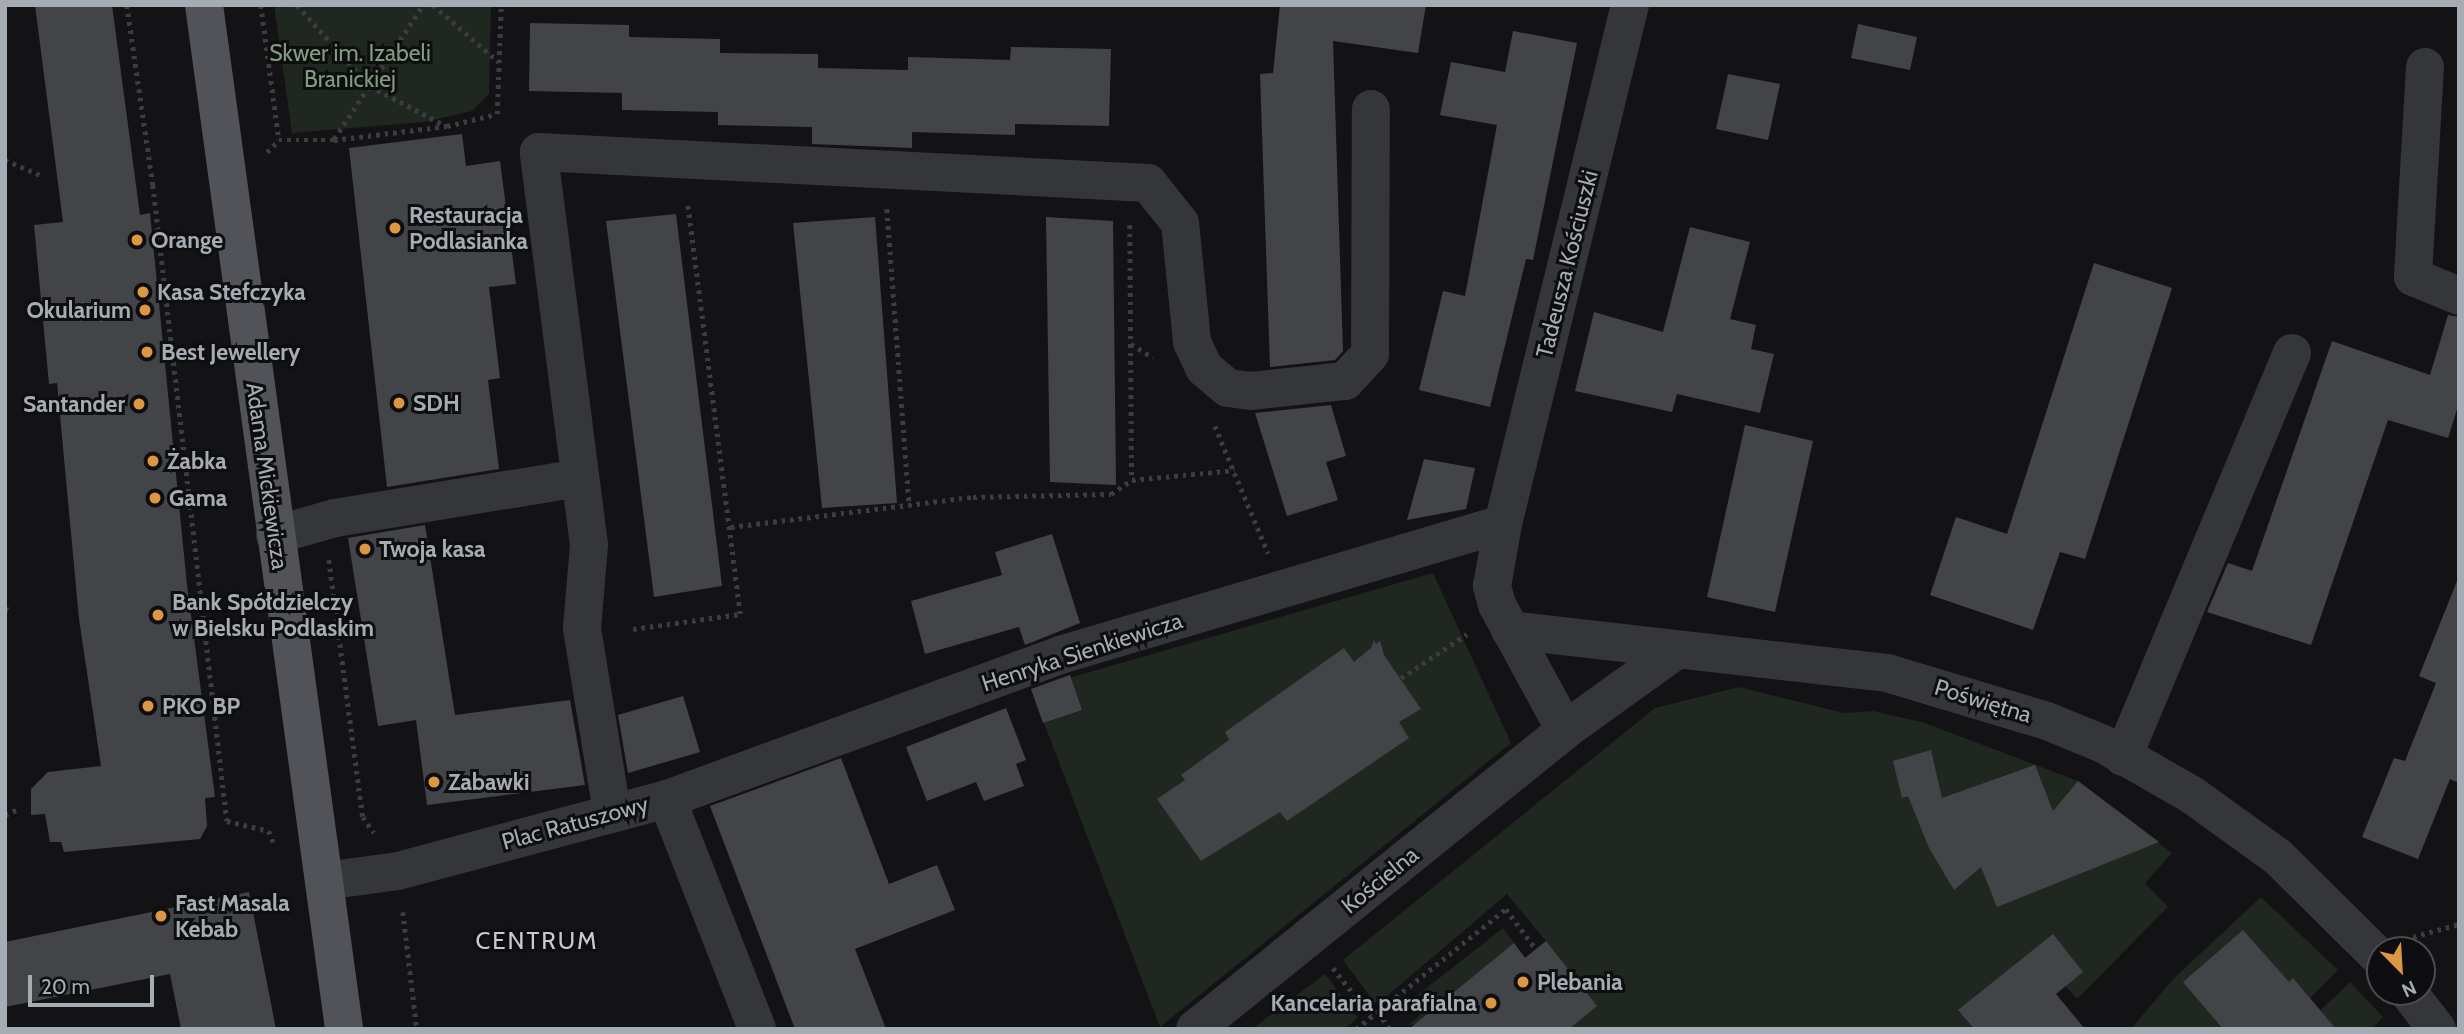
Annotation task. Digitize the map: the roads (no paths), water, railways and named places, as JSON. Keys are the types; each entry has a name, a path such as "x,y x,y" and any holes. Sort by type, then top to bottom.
{"main road":[{"name":"Adama Mickiewicza","path":"204,5 344,1029"}],"street":[{"name":"Tadeusza Kościuszki","path":"1503,524 1630,5"},
{"path":"2425,67 2413,277 2459,296"},
{"path":"612,812 582,628 589,545 539,152 1148,183 1180,223 1192,342 1204,369 1228,388 1251,391 1345,381 1370,354 1371,109"},
{"path":"2123,757 2292,353"},
{"path":"275,535 314,525 580,478"},
{"path":"1503,524 1492,586 1510,631 1565,730"},
{"name":"Henryka Sienkiewicza","path":"667,799 1060,655 1503,524"},
{"name":"Poświętna","path":"1510,631 1675,652 1887,673 2047,721 2123,757 2192,795 2278,857 2375,936"},
{"name":"Kościelna","path":"1195,1029 1565,730 1675,652"},
{"name":"Plac Ratuszowy","path":"325,881 398,871 667,799 757,1029"},
{"path":"2419,1006 2438,1029"}],"place":[{"name":"Restauracja Podlasianka","path":"395,228"},
{"name":"Orange","path":"137,240"},
{"name":"Kasa Stefczyka","path":"143,292"},
{"name":"Okularium","path":"145,310"},
{"name":"Best Jewellery","path":"147,352"},
{"name":"SDH","path":"399,403"},
{"name":"Santander","path":"139,404"},
{"name":"Żabka","path":"153,461"},
{"name":"Gama","path":"155,498"},
{"name":"Twoja kasa","path":"365,549"},
{"name":"Bank Spółdzielczy w Bielsku Podlaskim","path":"158,615"},
{"name":"PKO BP","path":"148,706"},
{"name":"Zabawki","path":"434,782"},
{"name":"Fast Masala Kebab","path":"161,916"},
{"name":"Plebania","path":"1523,982"},
{"name":"Kancelaria parafialna","path":"1491,1003"}],"district":[{"name":"CENTRUM","path":"537,941"}],"park label":[{"name":"Skwer im. Izabeli Branickiej","path":"350,66"}]}
